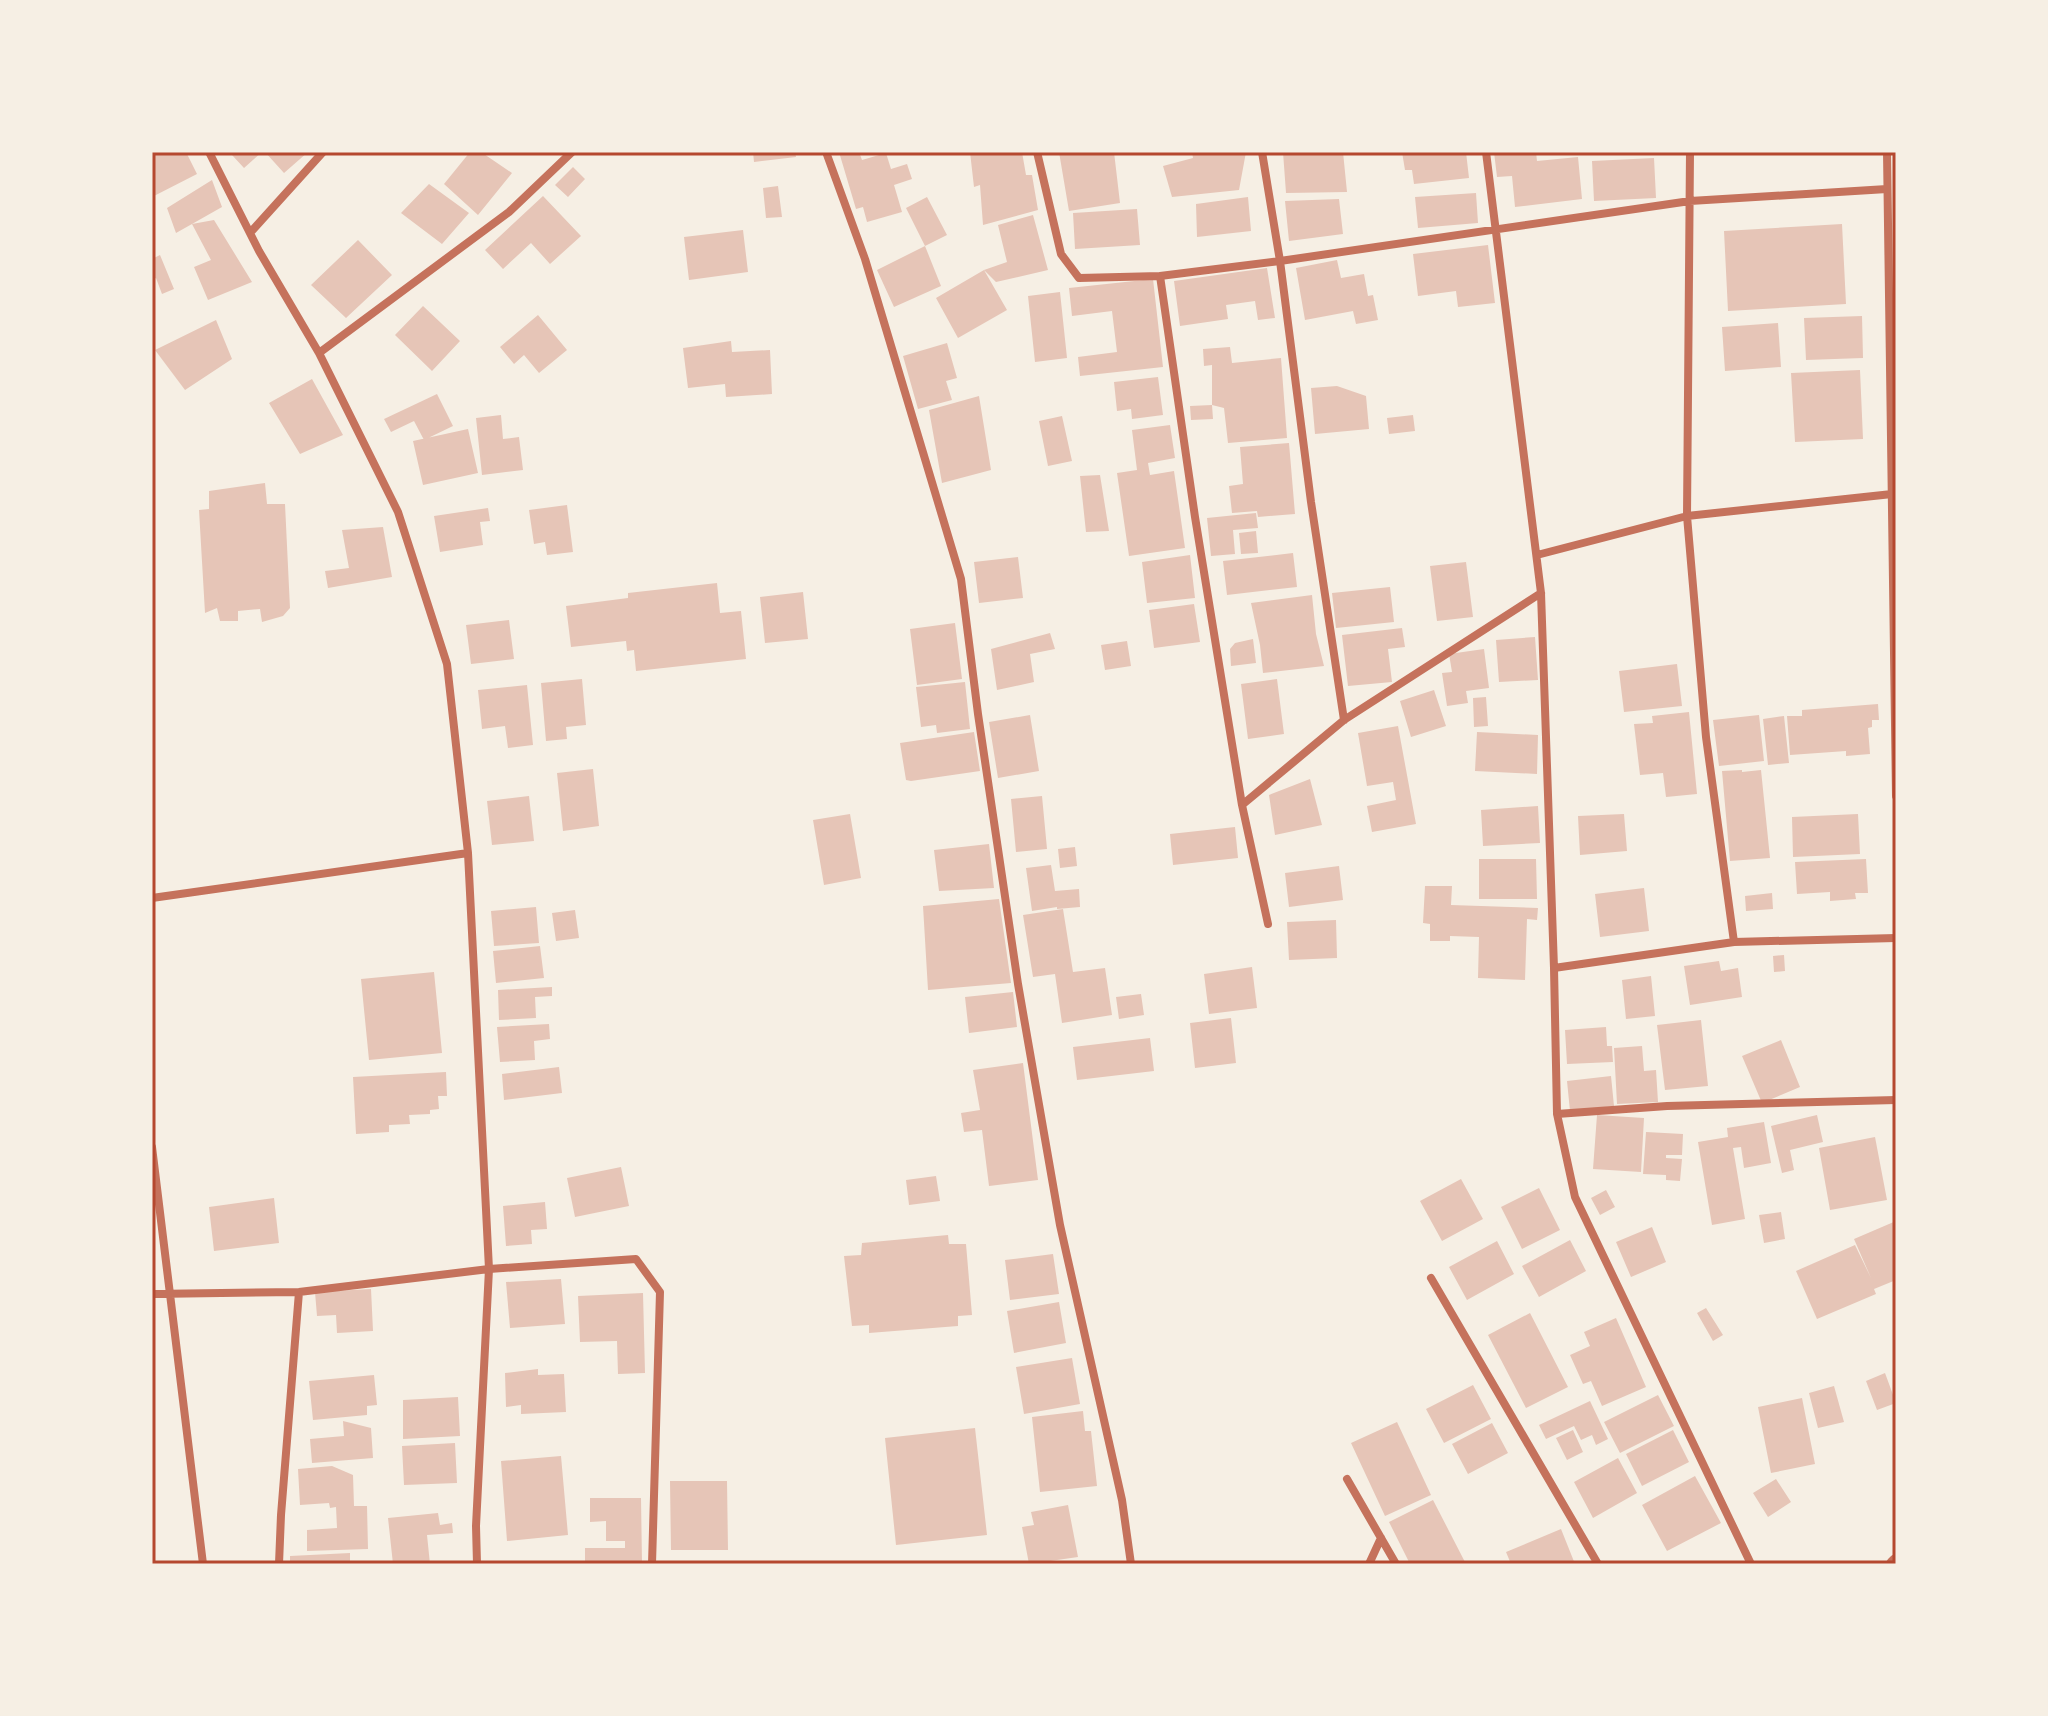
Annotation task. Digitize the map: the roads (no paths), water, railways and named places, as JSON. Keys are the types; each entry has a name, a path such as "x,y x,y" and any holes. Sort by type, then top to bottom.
{"street":[{"path":"209,152 250,233 319,353 398,512 447,664 468,853 489,1269 476,1526 477,1564"},
{"path":"250,233 323,152"},
{"path":"319,353 509,212 572,152"},
{"path":"826,152 865,259 961,579 1018,984 1055,1195 1122,1500 1131,1564"},
{"path":"1037,152 1061,254 1079,278 1160,276 1280,261 1690,201 1887,189"},
{"path":"1262,152 1344,720"},
{"path":"1486,152 1541,593 1557,1114 1575,1197 1751,1564"},
{"path":"1690,152 1687,516 1706,737 1734,942"},
{"path":"1887,152 1893,332 1896,796"},
{"path":"1160,276 1199,547 1242,805 1268,924"},
{"path":"1537,555 1687,516 1892,494"},
{"path":"1242,805 1344,720 1541,593"},
{"path":"152,898 468,853"},
{"path":"1554,968 1734,942 1896,938"},
{"path":"1557,1114 1667,1106 1896,1100"},
{"path":"152,1147 203,1564"},
{"path":"152,1294 299,1292 489,1269 636,1259 660,1292 652,1564"},
{"path":"1431,1278 1598,1564"},
{"path":"279,1564 299,1292"},
{"path":"1347,1479 1396,1564"},
{"path":"1369,1564 1381,1538"}]}
